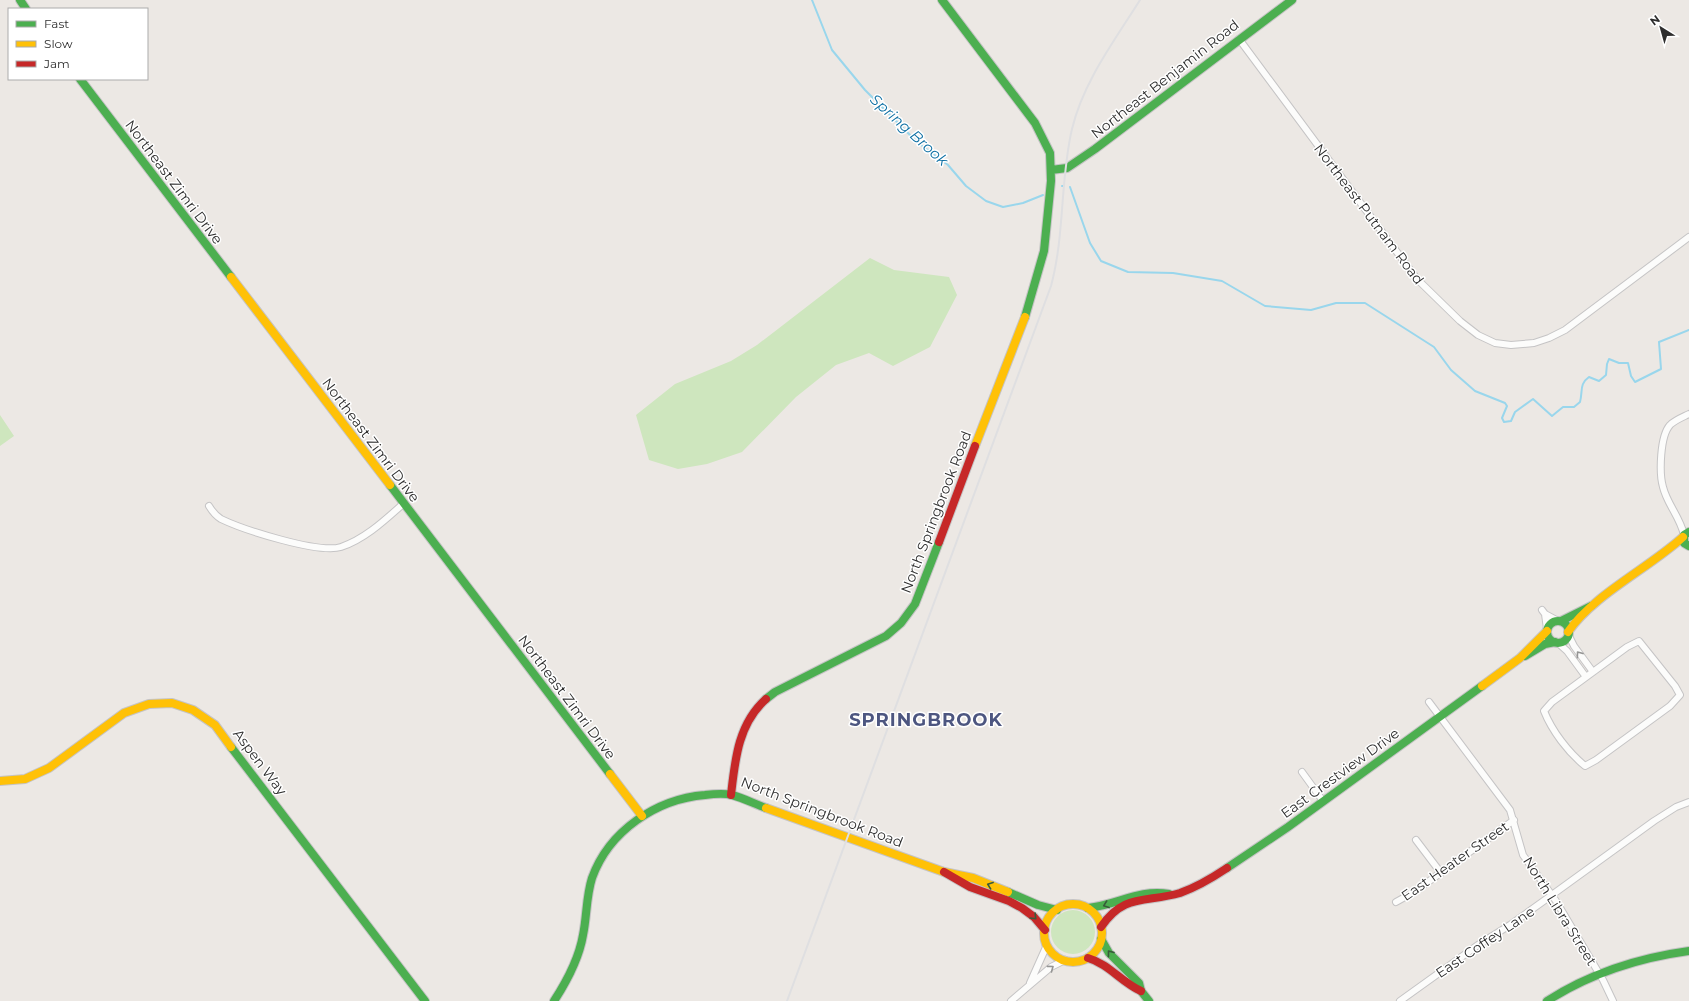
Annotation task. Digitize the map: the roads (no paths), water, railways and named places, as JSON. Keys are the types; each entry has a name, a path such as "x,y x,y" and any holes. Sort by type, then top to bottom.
{"street":[{"name":"North Springbrook Road","path":"942,0 1039,129 1047,144 1051,170 1046,234 1037,278 1026,313 915,604 901,623 886,636 775,692 754,710 742,732 738,744 731,795 944,872 957,873 1010,893 1040,907 1057,910"},
{"name":"Northeast Benjamin Road","path":"1051,170 1067,168 1084,157 1166,97 1239,39 1292,0"},
{"name":"Northeast Putnam Road","path":"1239,39 1417,279 1460,321 1478,335 1495,343 1511,345 1534,343 1565,330 1689,237"},
{"name":"Northeast Zimri Drive","path":"81,80 642,816"},
{"path":"1687,546 1683,541 1686,533 1663,487 1661,476 1665,432 1671,424 1689,414"},
{"path":"209,506 221,519 254,531 312,547 330,550 355,541 371,531 404,504"},
{"path":"1556,642 1564,640 1574,624 1593,605 1672,547 1686,533"},
{"path":"1672,547 1687,546"},
{"path":"1547,630 1552,623 1593,605"},
{"path":"1586,677 1567,651 1549,638 1543,612 1566,625 1574,646 1593,672"},
{"name":"East Crestview Drive","path":"1520,658 1547,630"},
{"path":"1639,641 1671,680 1680,695 1670,706 1596,760 1585,766 1576,758 1548,722 1544,711 1552,702 1593,672 1627,647 1639,641"},
{"name":"East Crestview Drive","path":"1101,927 1110,914 1127,903 1139,900 1157,899 1169,894 1188,890 1202,884 1323,801 1520,658 1545,644 1556,642"},
{"name":"Aspen Way","path":"0,781 25,779 49,768 124,713 138,706 153,702 167,701 197,711 215,725 425,1001"},
{"name":"North Libra Street","path":"1429,702 1510,810 1523,854 1552,895 1599,973 1613,1001"},
{"path":"1302,772 1323,801"},
{"path":"554,1001 567,981 578,954 585,926 590,885 595,871 618,837 653,808 682,797 700,793 731,795"},
{"name":"East Coffey Lane","path":"1400,1001 1478,944 1510,925 1654,821 1676,807 1689,802"},
{"name":"East Heater Street","path":"1396,902 1414,892 1514,820"},
{"path":"1416,840 1441,873"},
{"name":"North Springbrook Road","path":"944,872 954,880 1021,906 1035,916 1045,930"},
{"name":"East Crestview Drive","path":"1088,908 1105,906 1140,893 1158,891 1169,894"},
{"path":"1102,939 1099,946 1088,958 1076,962 1065,960 1054,954 1047,945 1045,930 1050,916 1057,910 1071,905 1088,908 1094,913 1101,927 1102,939 1109,953 1139,984 1141,991 1149,1001"},
{"path":"1030,983 1047,945"},
{"path":"1547,1001 1576,983 1599,973 1642,958 1689,951"},
{"path":"1088,958 1102,962 1117,972 1134,988 1141,991"},
{"path":"1011,1001 1030,983 1051,967 1065,960"}],"waterway":[{"name":"Spring Brook","path":"812,0 832,50 865,90 917,142 948,165 966,186 986,201 1003,207 1023,203 1043,195"},
{"name":"Spring Brook","path":"1070,187 1090,243 1101,261 1128,272 1173,273 1222,281 1265,306 1311,310 1336,303 1365,303 1434,347 1451,370 1475,391 1505,403 1507,406 1502,418 1504,422 1511,421 1515,412 1533,399 1552,416 1563,407 1574,407 1580,402 1584,382 1589,377 1599,381 1606,375 1609,359 1619,363 1628,363 1631,376 1635,382 1661,369 1659,342 1689,330"}],"railway":[{"path":"787,1001 1051,286 1061,227 1068,148 1077,112 1092,78 1110,46 1140,0"}],"district":[{"name":"SPRINGBROOK","path":"926,720"}]}
